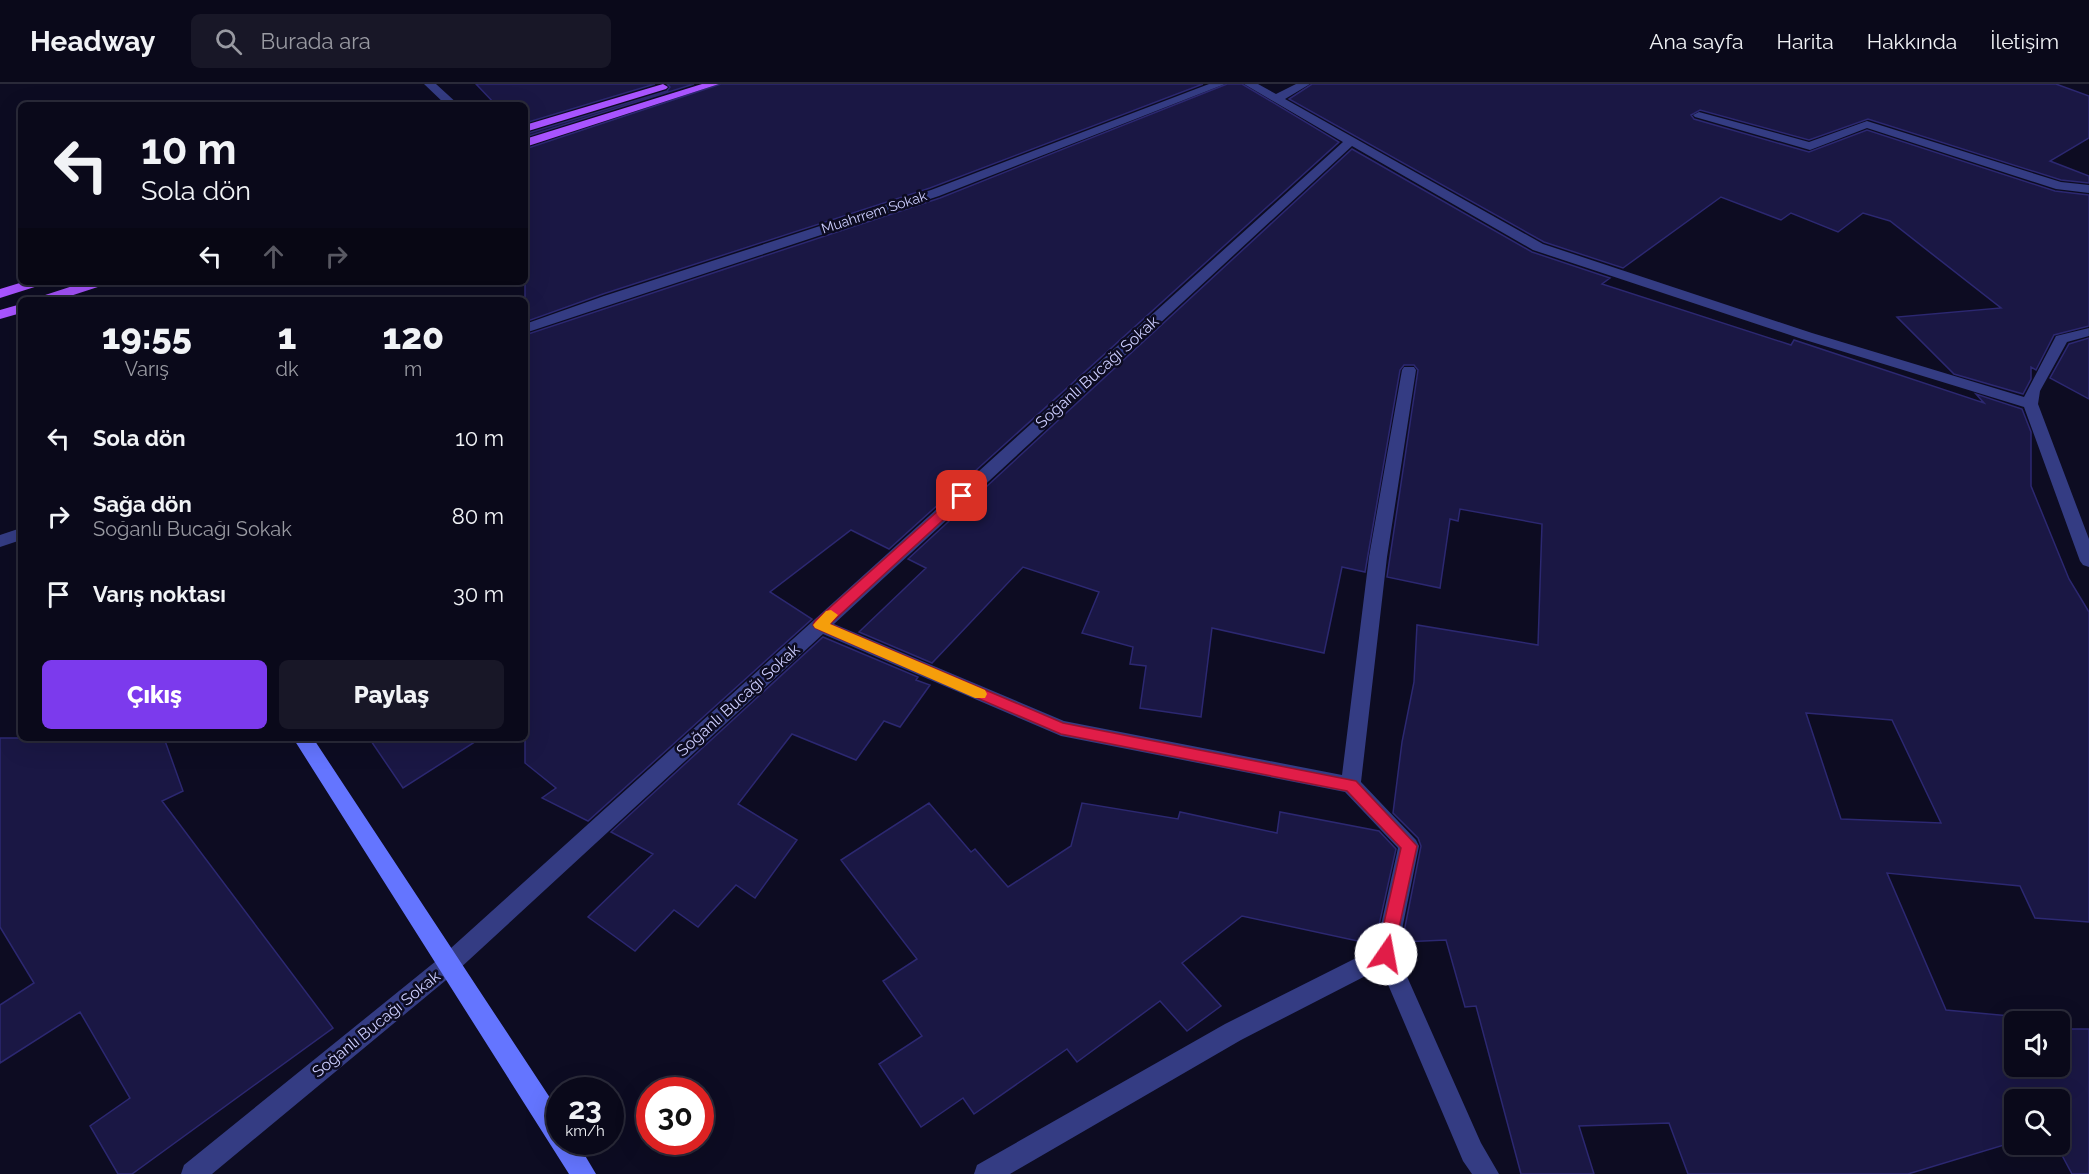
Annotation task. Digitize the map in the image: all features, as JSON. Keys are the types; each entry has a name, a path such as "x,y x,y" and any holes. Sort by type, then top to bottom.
{"main road":[{"path":"528,128 673,84"},
{"path":"528,142 713,84"},
{"path":"0,294 27,285"},
{"path":"53,297 90,285"},
{"path":"0,315 18,309"}],"street":[{"path":"430,84 450,102"},
{"name":"Muahrrem Sokak","path":"528,328 609,299 935,193 1219,84"},
{"path":"1250,84 1538,246 1807,336 2030,404"},
{"path":"1278,98 1304,84"},
{"path":"1699,115 1810,146 1867,124 2060,186 2089,189"},
{"name":"Soğanlı Bucağı Sokak","path":"193,1174 449,964 1352,140"},
{"path":"2089,332 2061,339 2033,391 2030,404 2089,561"},
{"path":"1351,785 1378,557 1409,370"},
{"path":"0,541 18,535"},
{"path":"820,625 1061,728 1351,785 1409,846 1386,954 1472,1152 1487,1174"},
{"path":"305,741 546,1114"},
{"path":"986,1174 1233,1032 1386,954"},
{"path":"572,1155 584,1174"}],"building":[{"path":"476,84 655,84 528,122 528,102 493,102"},
{"path":"667,84 694,84 528,136 528,133 667,91 670,87"},
{"path":"721,84 1203,84 930,188 603,294 528,321 528,297 525,297 525,285 528,285 528,148"},
{"path":"1227,84 1242,84 1339,142 889,549 851,530 770,592 812,619 588,821 542,798 556,788 525,763 525,741 528,741 528,334 940,198"},
{"path":"1312,84 2056,84 2089,96 2089,138 2050,161 2089,176 2089,183 2061,180 1868,119 1809,140 1700,110 1691,115 1694,119 1809,152 1867,130 2055,191 2089,195 2089,326 2054,335 2036,370 2031,367 2031,379 2023,394 1954,374 1897,317 2001,308 1890,221 1863,213 1838,232 1791,213 1781,220 1721,197 1623,268 1544,242 1289,99"},
{"path":"1352,149 1532,252 1610,278 1602,284 1791,345 1794,340 1984,403 1976,394 2022,409 2031,432 2031,486 2069,579 2089,612 2089,922 2035,918 2020,886 1887,873 1946,1010 2004,1015 2004,1077 2070,1077 2070,1029 2089,1029 2089,1174 2072,1174 2062,1155 2070,1155 2070,1089 2004,1089 2004,1145 1908,1174 1688,1174 1669,1123 1579,1126 1594,1174 1521,1174 1476,1006 1465,1007 1446,940 1402,942 1421,846 1418,838 1393,813 1402,742 1414,682 1417,625 1538,645 1542,524 1460,509 1458,521 1450,519 1440,588 1387,577 1418,370 1414,365 1404,365 1400,370 1365,572 1342,567 1324,653 1212,628 1201,717 1140,708 1146,666 1130,664 1133,647 1082,633 1099,592 1023,567 932,663 859,632 926,568 908,559","holes":["1806,713 1892,720 1941,823 1841,819"]},
{"path":"2089,338 2089,399 2050,378 2069,344"},
{"path":"823,637 918,677 916,680 930,685 900,727 884,721 856,760 792,734 738,804 797,840 755,898 736,885 698,927 674,910 635,951 588,917 653,854 611,832"},
{"path":"0,738 18,738 18,741 165,741 183,791 162,801 333,1028 132,1174 118,1174 90,1126 130,1098 80,1012 0,1063 0,1005 34,983 0,927"},
{"path":"371,741 476,741 403,788"},
{"path":"929,803 971,852 975,849 1008,887 1071,846 1082,803 1178,819 1180,812 1277,833 1280,812 1379,831 1396,849 1375,943 1242,916 1182,963 1221,1006 1187,1031 1160,1001 1077,1062 1067,1049 974,1114 963,1098 921,1127 879,1064 922,1036 883,981 917,959 841,860"}],"slow traffic":[{"path":"831,615 820,625 980,694"}],"route":[{"path":"962,496 820,625 1061,728 1351,785 1409,846 1386,954"}]}
